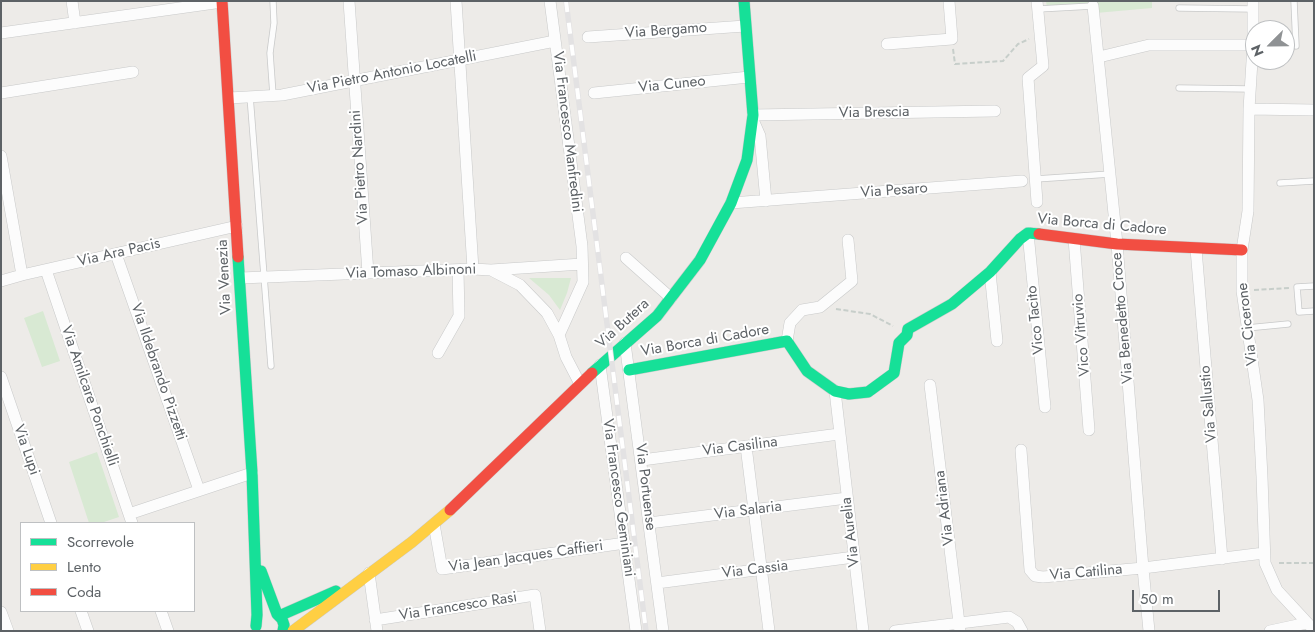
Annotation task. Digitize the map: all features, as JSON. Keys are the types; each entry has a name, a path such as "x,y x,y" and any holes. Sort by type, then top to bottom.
{"street":[{"path":"72,1 74,22"},
{"name":"Via Pietro Nardini","path":"349,1 368,273"},
{"path":"456,1 473,269"},
{"name":"Via Francesco Manfredini","path":"550,1 582,246 583,282 559,335"},
{"name":"Via Butera","path":"357,582 434,524 600,365 657,316 700,260 731,204 747,160 753,118 744,1"},
{"path":"887,44 952,40 949,1"},
{"path":"1,33 222,2"},
{"name":"Via Venezia","path":"222,2 252,473 255,628"},
{"path":"1037,202 1028,78 1043,66 1038,5"},
{"name":"Via Cicerone","path":"1253,5 1253,20"},
{"name":"Via Benedetto Croce","path":"1092,6 1099,57 1117,244 1142,568 1149,631"},
{"name":"Via Bergamo","path":"588,37 745,26"},
{"name":"Via Pietro Antonio Locatelli","path":"229,98 282,95 555,40"},
{"path":"1099,57 1149,45 1245,44"},
{"name":"Via Cicerone","path":"1251,70 1248,211 1242,250 1242,291 1258,400 1264,558 1277,590 1310,626"},
{"path":"1,93 133,72"},
{"name":"Via Cuneo","path":"594,93 750,77"},
{"path":"1249,109 1314,110"},
{"name":"Via Brescia","path":"753,118 995,112"},
{"path":"753,118 760,136 766,201"},
{"path":"1,156 22,275"},
{"name":"Via Pesaro","path":"731,204 1022,182"},
{"name":"Via Ara Pacis","path":"1,281 237,226"},
{"name":"Via Borca di Cadore","path":"908,329 952,304 990,272 1020,238 1028,233 1117,244 1242,250"},
{"name":"Vico Tacito","path":"1028,233 1045,407"},
{"name":"Vico Vitruvio","path":"1074,239 1089,430"},
{"name":"Via Borca di Cadore","path":"834,391 807,371 787,341 790,323 802,310 820,307 852,281 848,240"},
{"name":"Via Sallustio","path":"1196,248 1222,559"},
{"name":"Via Ildebrando Pizzetti","path":"116,254 199,490"},
{"path":"626,258 671,298"},
{"name":"Via Tomaso Albinoni","path":"240,278 473,269 491,270 582,264"},
{"name":"Via Amilcare Ponchielli","path":"46,270 131,518"},
{"path":"438,353 459,316 458,270"},
{"path":"491,270 520,285 548,313 559,335 566,357 580,384"},
{"path":"990,272 997,341"},
{"path":"834,391 849,394 868,392 894,373 899,344 907,335 908,329"},
{"name":"Via Borca di Cadore","path":"629,370 787,341"},
{"name":"Via Portuense","path":"625,343 642,460 663,631"},
{"name":"Via Francesco Geminiani","path":"600,365 636,631"},
{"name":"Via Lupi","path":"1,377 51,522"},
{"name":"Via Adriana","path":"930,385 959,627"},
{"name":"Via Aurelia","path":"834,391 863,631"},
{"name":"Via Casilina","path":"642,460 839,434"},
{"path":"746,446 768,631"},
{"name":"Via Catilina","path":"1021,450 1030,570 1035,576 1042,577 1142,568 1222,559 1264,558"},
{"path":"131,518 199,490 252,473"},
{"name":"Via Salaria","path":"649,523 847,498"},
{"name":"Via Jean Jacques Caffieri","path":"434,524 442,569 625,543"},
{"path":"255,552 268,590 284,625 283,631"},
{"name":"Via Cassia","path":"657,583 854,557"},
{"path":"369,573 376,625"},
{"path":"255,628 268,614 278,615 357,582"},
{"path":"293,631 357,582"},
{"path":"268,590 284,602 292,604 308,602"},
{"name":"Via Francesco Rasi","path":"376,625 535,596 540,631"},
{"path":"1,612 8,631"},
{"path":"81,612 88,631"},
{"path":"161,612 168,631"},
{"path":"895,631 959,627 1009,618 1017,622 1022,631"},
{"path":"1270,631 1310,626"}],"lane":[{"path":"272,1 274,23 270,53 273,95"},
{"path":"1294,1 1296,46"},
{"path":"1038,5 1092,6"},
{"path":"1179,8 1253,5"},
{"path":"1179,88 1250,89"},
{"path":"250,96 271,366"},
{"path":"1036,179 1110,174"},
{"path":"1280,183 1314,181"},
{"path":"1314,286 1297,287 1299,312 1314,311"},
{"path":"1247,328 1288,324"}],"path":[{"path":"952,40 955,64 1003,61 1018,44 1030,39"},
{"path":"1266,290 1297,287"},
{"path":"820,307 870,314 895,327 908,329"},
{"path":"1264,558 1314,563"}],"green space":[{"path":"1046,1 1152,1 1152,8 1096,13 1093,5 1047,8"},
{"path":"529,278 571,278 560,310 549,295"},
{"path":"43,311 60,361 42,367 24,318"},
{"path":"97,452 119,517 104,522 89,522 69,462"}],"railway":[{"path":"566,1 646,631"}],"traffic: fast":[{"path":"592,373 657,316 700,260 731,203 747,160 753,115 744,1"},
{"path":"629,370 787,341 807,371 835,391 849,394 868,392 894,373 899,343 907,335 908,329 952,304 990,272 1020,239 1028,233 1039,234"},
{"path":"238,257 252,473 256,626"},
{"path":"261,571 277,614 282,619 283,631"},
{"path":"279,616 336,591"}],"traffic: slow":[{"path":"293,631 412,542 450,510"}],"traffic: jam":[{"path":"222,1 238,257"},
{"path":"1039,234 1117,244 1242,250"},
{"path":"450,510 592,373"}]}
